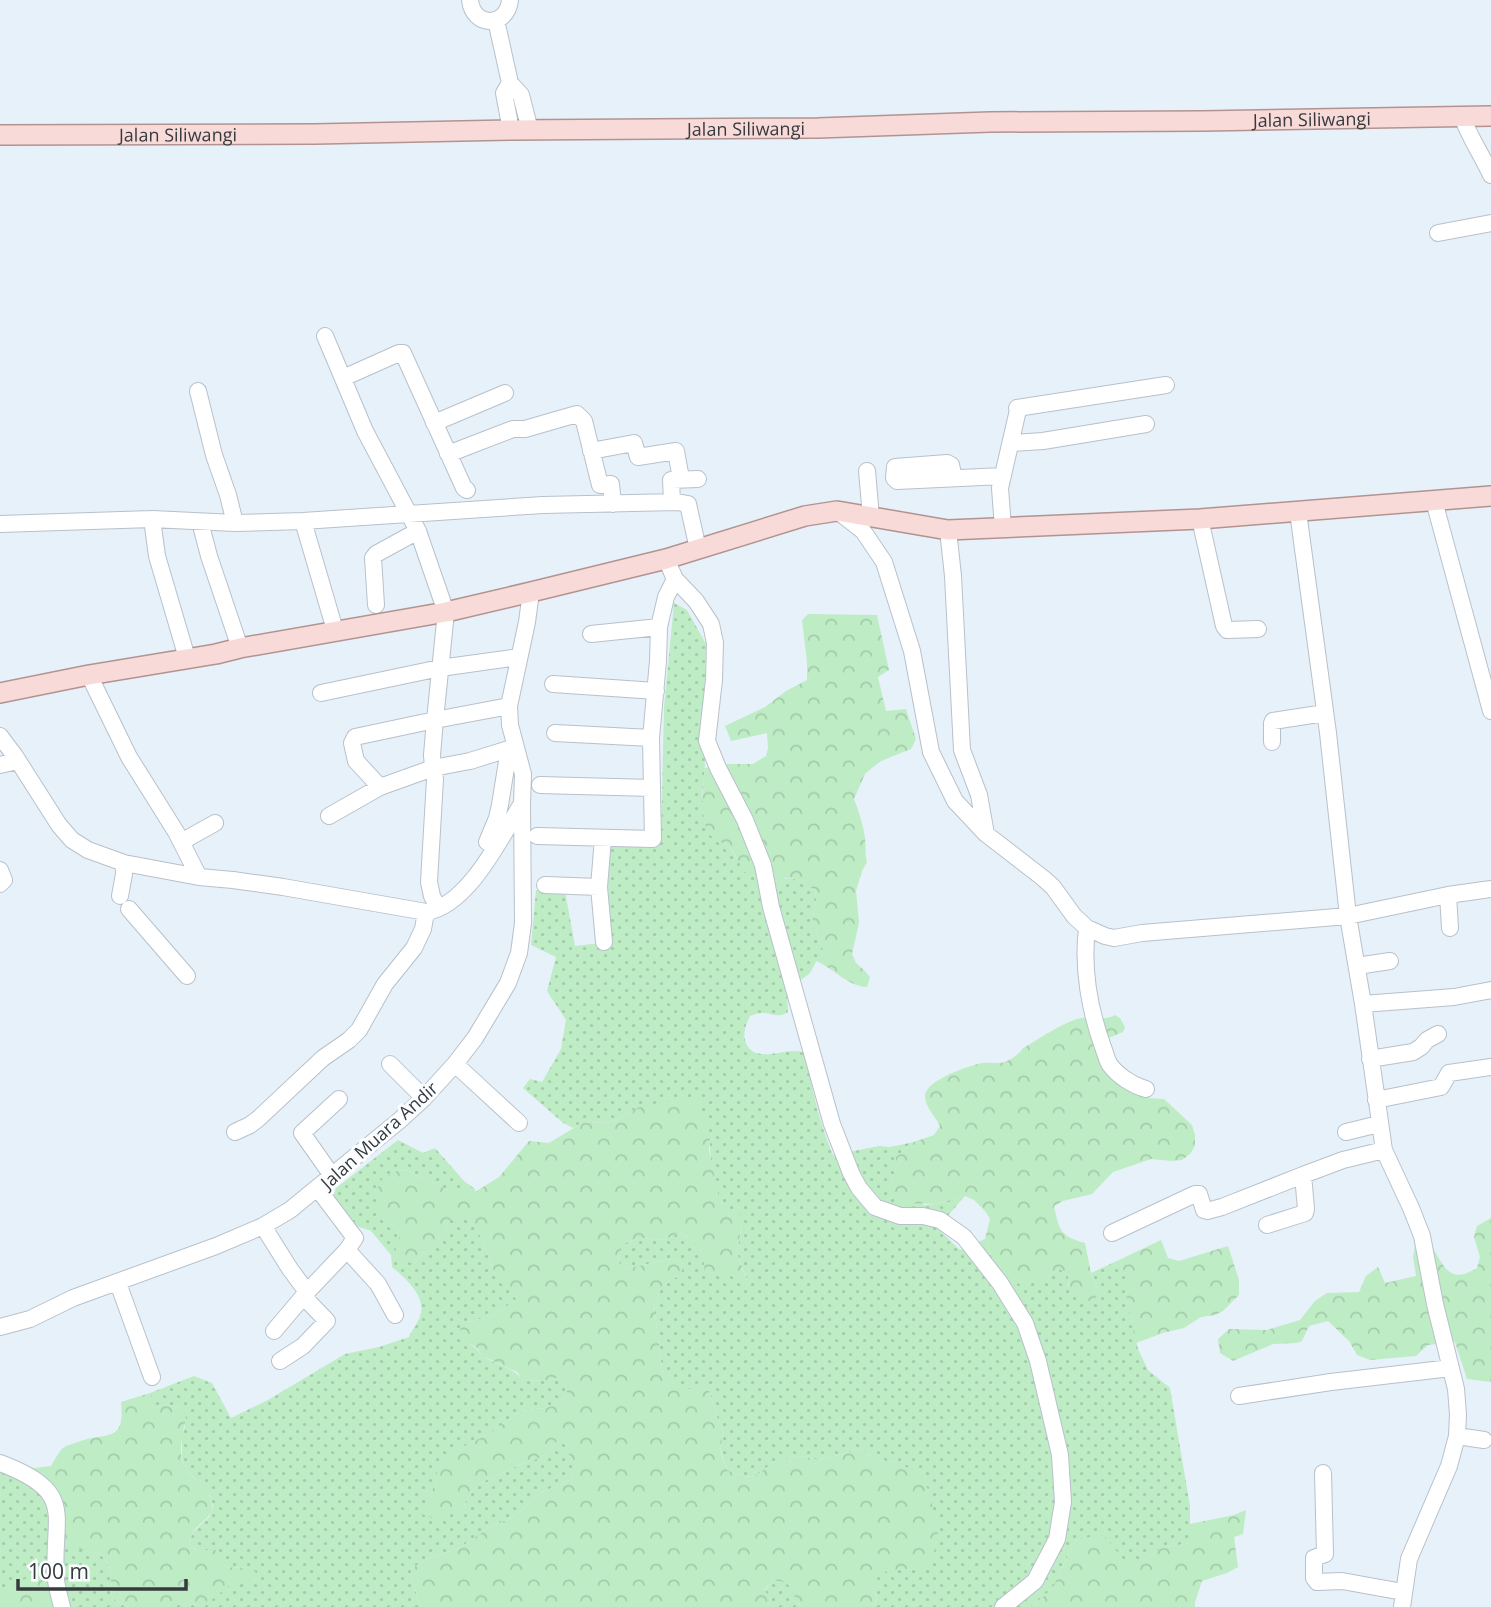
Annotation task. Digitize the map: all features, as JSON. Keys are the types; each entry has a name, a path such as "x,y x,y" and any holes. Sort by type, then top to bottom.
{"main road":[{"name":"Jalan Siliwangi","path":"0,135 818,128 990,122 1491,116"},
{"path":"0,693 446,612 666,559 805,516 837,511 948,530 1200,520 1491,496"}],"street":[{"path":"470,0 472,11 487,20 496,20 507,12 510,0"},
{"path":"496,20 510,83 504,93 521,130"},
{"path":"1462,116 1491,175"},
{"path":"1438,233 1491,223"},
{"path":"235,1132 258,1119 323,1058 359,1030 385,984 414,948 432,910 429,882 435,779 432,755 446,612 418,531 365,431 325,335"},
{"path":"343,378 403,353 467,490"},
{"path":"1003,528 1000,488 1017,408 1166,385"},
{"path":"198,391 235,523"},
{"path":"434,423 505,393"},
{"path":"448,454 513,429 525,429 577,414 584,421 600,485 611,484 613,504"},
{"path":"1011,443 1043,441 1146,424"},
{"path":"591,451 634,443 638,457 676,451 681,479"},
{"path":"867,471 871,517"},
{"path":"954,478 1003,476"},
{"path":"672,502 671,480 698,479"},
{"path":"1434,501 1491,710"},
{"path":"0,523 152,519 235,523 303,522 543,505 672,502 688,505 698,549"},
{"path":"837,511 863,531 884,562 912,651 931,752 955,801 986,834 1053,887 1074,916 1087,928 1115,938 1348,912 1491,889"},
{"path":"1298,512 1341,838 1348,912 1379,1124 1384,1150 1422,1236 1458,1406 1457,1436 1449,1466 1409,1559 1402,1600 1342,1581 1317,1582 1314,1578 1314,1558 1325,1554 1322,1473"},
{"path":"152,519 158,556 187,658"},
{"path":"1200,520 1224,626 1227,630 1258,629"},
{"path":"200,522 240,648"},
{"path":"303,522 335,631"},
{"path":"948,530 962,750 979,795 986,834"},
{"path":"376,605 373,558 418,531"},
{"path":"666,559 675,579 696,601 710,624 715,643 707,741 763,865 771,907 832,1124 850,1173 875,1207 900,1216 923,1216 940,1220 964,1237 1000,1283 1024,1323 1038,1361 1060,1455 1063,1502 1057,1539 1035,1581 1003,1607"},
{"path":"537,836 653,839 651,738 659,627 666,597 675,579"},
{"name":"Jalan Muara Andir","path":"0,1327 30,1319 74,1298 216,1246 263,1226 290,1210 374,1144 424,1098 475,1038 508,983 519,953 523,923 523,774 512,748 509,706 531,592"},
{"path":"591,634 659,627"},
{"path":"321,693 440,668 519,657"},
{"path":"89,675 129,757 199,877"},
{"path":"553,684 656,691"},
{"path":"380,787 356,761 352,740 357,736 509,706"},
{"path":"1272,741 1273,721 1325,713"},
{"path":"555,733 651,738"},
{"path":"0,736 59,825 72,840 88,850 124,863 199,877 283,887 330,897 432,910 471,884 522,804"},
{"path":"330,816 380,787 433,768 470,761 512,748 497,818 487,842"},
{"path":"0,765 18,761"},
{"path":"540,785 652,788"},
{"path":"181,842 215,823"},
{"path":"603,838 599,887 604,942"},
{"path":"124,863 124,903 187,976"},
{"path":"0,870 4,880 0,884"},
{"path":"545,886 599,887"},
{"path":"1448,895 1450,928"},
{"path":"1087,928 1087,976 1099,1038 1109,1063 1117,1073 1146,1089"},
{"path":"1357,966 1390,961"},
{"path":"1363,1003 1454,997 1491,990"},
{"path":"1370,1059 1413,1052 1438,1034"},
{"path":"390,1064 424,1098"},
{"path":"455,1064 519,1123"},
{"path":"1376,1100 1441,1087 1449,1073 1491,1067"},
{"path":"333,1177 302,1133 339,1100"},
{"path":"1346,1132 1379,1124"},
{"path":"1112,1233 1195,1194 1199,1194 1207,1211 1343,1160 1384,1150"},
{"path":"1267,1224 1305,1213 1303,1175"},
{"path":"274,1331 354,1241 354,1236 318,1189"},
{"path":"263,1226 305,1294 327,1321 303,1346 280,1360"},
{"path":"346,1250 378,1284 395,1315"},
{"path":"118,1283 152,1377"},
{"path":"1239,1396 1451,1368"},
{"path":"1457,1436 1483,1440"},
{"path":"0,1463 32,1477 44,1486 54,1502 58,1521 56,1580 62,1607"}],"green space":[{"path":"674,603 687,610 706,644 705,768 702,795 719,842 728,845 740,863 776,881 792,879 815,890 812,921 823,949 810,973 787,991 788,1012 781,1015 761,1013 750,1016 744,1033 746,1043 755,1053 796,1051 807,1054 817,1106 833,1155 914,1142 896,1157 896,1168 889,1188 924,1205 965,1196 937,1228 960,1250 985,1239 996,1268 1043,1279 1060,1269 1069,1275 1068,1286 1099,1293 1091,1273 1119,1260 1125,1274 1125,1291 1138,1349 1148,1370 1170,1388 1190,1506 1190,1543 1161,1548 1145,1560 1123,1560 1076,1539 1052,1589 1031,1607 873,1607 876,1594 871,1581 888,1570 920,1569 896,1462 877,1460 861,1449 819,1460 799,1456 774,1462 758,1474 748,1477 728,1471 721,1449 724,1434 710,1392 705,1388 684,1390 663,1376 654,1306 661,1288 679,1276 677,1259 626,1269 618,1262 620,1245 639,1238 662,1240 681,1233 699,1245 703,1255 729,1274 737,1279 747,1280 737,1253 742,1222 718,1197 712,1172 710,1140 639,1107 612,1122 582,1123 573,1128 562,1122 523,1088 530,1079 542,1082 561,1049 566,1020 547,991 556,957 531,945 536,890 565,891 575,946 610,942 610,844 661,841 664,707"},
{"path":"808,614 877,615 889,670 878,677 886,711 906,709 916,739 911,749 881,761 865,774 854,799 863,828 867,862 856,891 859,923 852,954 856,963 870,977 867,987 847,980 816,961 823,949 812,921 815,890 796,879 777,881 744,872 730,847 714,839 708,831 703,814 705,768 721,764 753,764 766,756 768,748 767,733 731,741 725,726 765,707 786,691 807,680 802,620"},
{"path":"1115,1015 1125,1027 1123,1032 1099,1042 1122,1082 1147,1098 1164,1099 1192,1125 1195,1146 1182,1160 1151,1159 1113,1172 1092,1194 1054,1206 1062,1231 1070,1238 1085,1243 1091,1273 1099,1293 1093,1301 1073,1295 1068,1275 1060,1269 1043,1279 1021,1285 1003,1275 996,1268 985,1239 990,1219 974,1200 965,1196 935,1204 901,1203 892,1198 889,1188 896,1168 896,1157 914,1142 934,1135 940,1126 925,1097 931,1085 968,1067 1005,1062 1023,1048 1077,1019"},
{"path":"699,1100 710,1140 709,1151 721,1203 739,1212 742,1222 737,1253 747,1281 729,1274 705,1277 699,1246 681,1233 662,1240 639,1238 620,1245 618,1262 626,1269 677,1259 684,1267 679,1276 661,1288 654,1306 663,1376 684,1389 705,1388 710,1392 724,1434 721,1453 728,1471 748,1477 758,1474 774,1462 799,1456 819,1460 861,1449 877,1460 896,1462 919,1473 929,1491 938,1532 934,1553 920,1569 888,1570 872,1581 876,1597 873,1607 803,1607 789,1585 772,1581 764,1590 771,1598 768,1607 421,1607 411,1569 429,1558 458,1549 487,1529 514,1516 544,1491 571,1479 573,1474 573,1463 561,1436 548,1452 539,1458 480,1483 462,1509 443,1518 432,1518 422,1514 434,1487 438,1468 465,1446 492,1432 515,1415 525,1410 546,1408 562,1402 567,1393 565,1383 556,1378 544,1381 523,1380 517,1372 482,1356 476,1347 467,1343 460,1335 461,1323 490,1317 516,1300 514,1291 504,1286 495,1274 482,1239 471,1221 462,1215 449,1221 445,1235 427,1247 414,1264 404,1261 395,1251 399,1230 381,1220 377,1210 377,1189 382,1179 399,1170 409,1171 452,1192 475,1192 499,1177 529,1141 549,1143 582,1123 612,1122 639,1107 670,1101"},
{"path":"398,1140 423,1153 435,1148 475,1192 452,1192 409,1171 399,1170 381,1219 399,1230 399,1241 414,1264 427,1247 445,1235 448,1223 454,1217 462,1214 471,1221 482,1239 495,1274 514,1290 516,1300 490,1317 461,1323 467,1343 484,1357 510,1369 523,1380 544,1381 556,1378 565,1383 567,1393 562,1402 546,1408 525,1410 465,1446 439,1468 434,1487 428,1496 462,1509 480,1483 539,1458 548,1452 561,1435 573,1463 571,1479 544,1491 514,1516 487,1529 458,1549 429,1558 411,1569 421,1607 167,1607 171,1601 194,1605 213,1598 229,1584 249,1580 247,1568 226,1567 189,1543 193,1532 209,1517 213,1506 210,1496 185,1468 182,1436 185,1426 180,1408 164,1405 154,1409 150,1393 194,1376 212,1383 231,1418 268,1400 345,1354 409,1337 420,1316 418,1295 392,1267 391,1255 371,1231 357,1226 333,1196 336,1188"},
{"path":"1491,1218 1491,1382 1467,1379 1455,1342 1428,1345 1416,1356 1370,1360 1357,1355 1349,1341 1328,1321 1309,1326 1302,1341 1297,1343 1273,1344 1233,1361 1220,1353 1218,1339 1229,1329 1267,1330 1300,1320 1315,1301 1327,1293 1359,1292 1366,1276 1378,1267 1385,1283 1416,1276 1413,1257 1415,1246 1433,1248 1450,1272 1461,1275 1468,1273 1477,1268 1480,1257 1474,1237 1477,1226"},
{"path":"1161,1240 1168,1258 1179,1261 1228,1246 1239,1280 1239,1295 1215,1315 1201,1317 1184,1328 1136,1343 1125,1291 1125,1274 1119,1260"},
{"path":"150,1393 154,1409 164,1405 180,1408 186,1416 181,1447 182,1459 187,1470 211,1500 210,1514 193,1532 189,1543 196,1550 216,1550 219,1560 226,1567 247,1568 256,1572 249,1580 233,1583 211,1600 201,1604 171,1601 167,1607 129,1607 120,1604 112,1597 110,1571 104,1558 56,1538 56,1504 41,1482 18,1479 7,1471 9,1463 35,1468 51,1466 65,1447 112,1434 120,1424 121,1402"},
{"path":"0,1460 41,1482 56,1538 102,1556 110,1571 112,1597 129,1607 58,1607 5,1593 0,1595"},
{"path":"1246,1510 1243,1534 1234,1537 1238,1567 1202,1581 1195,1607 1031,1607 1052,1589 1076,1539 1104,1535 1123,1559 1145,1560 1161,1548 1190,1543 1190,1524"},
{"path":"44,1573 56,1589 58,1607 0,1607 0,1595 22,1580"},
{"path":"782,1580 791,1586 803,1607 768,1607 771,1598 764,1591 772,1581"}]}
